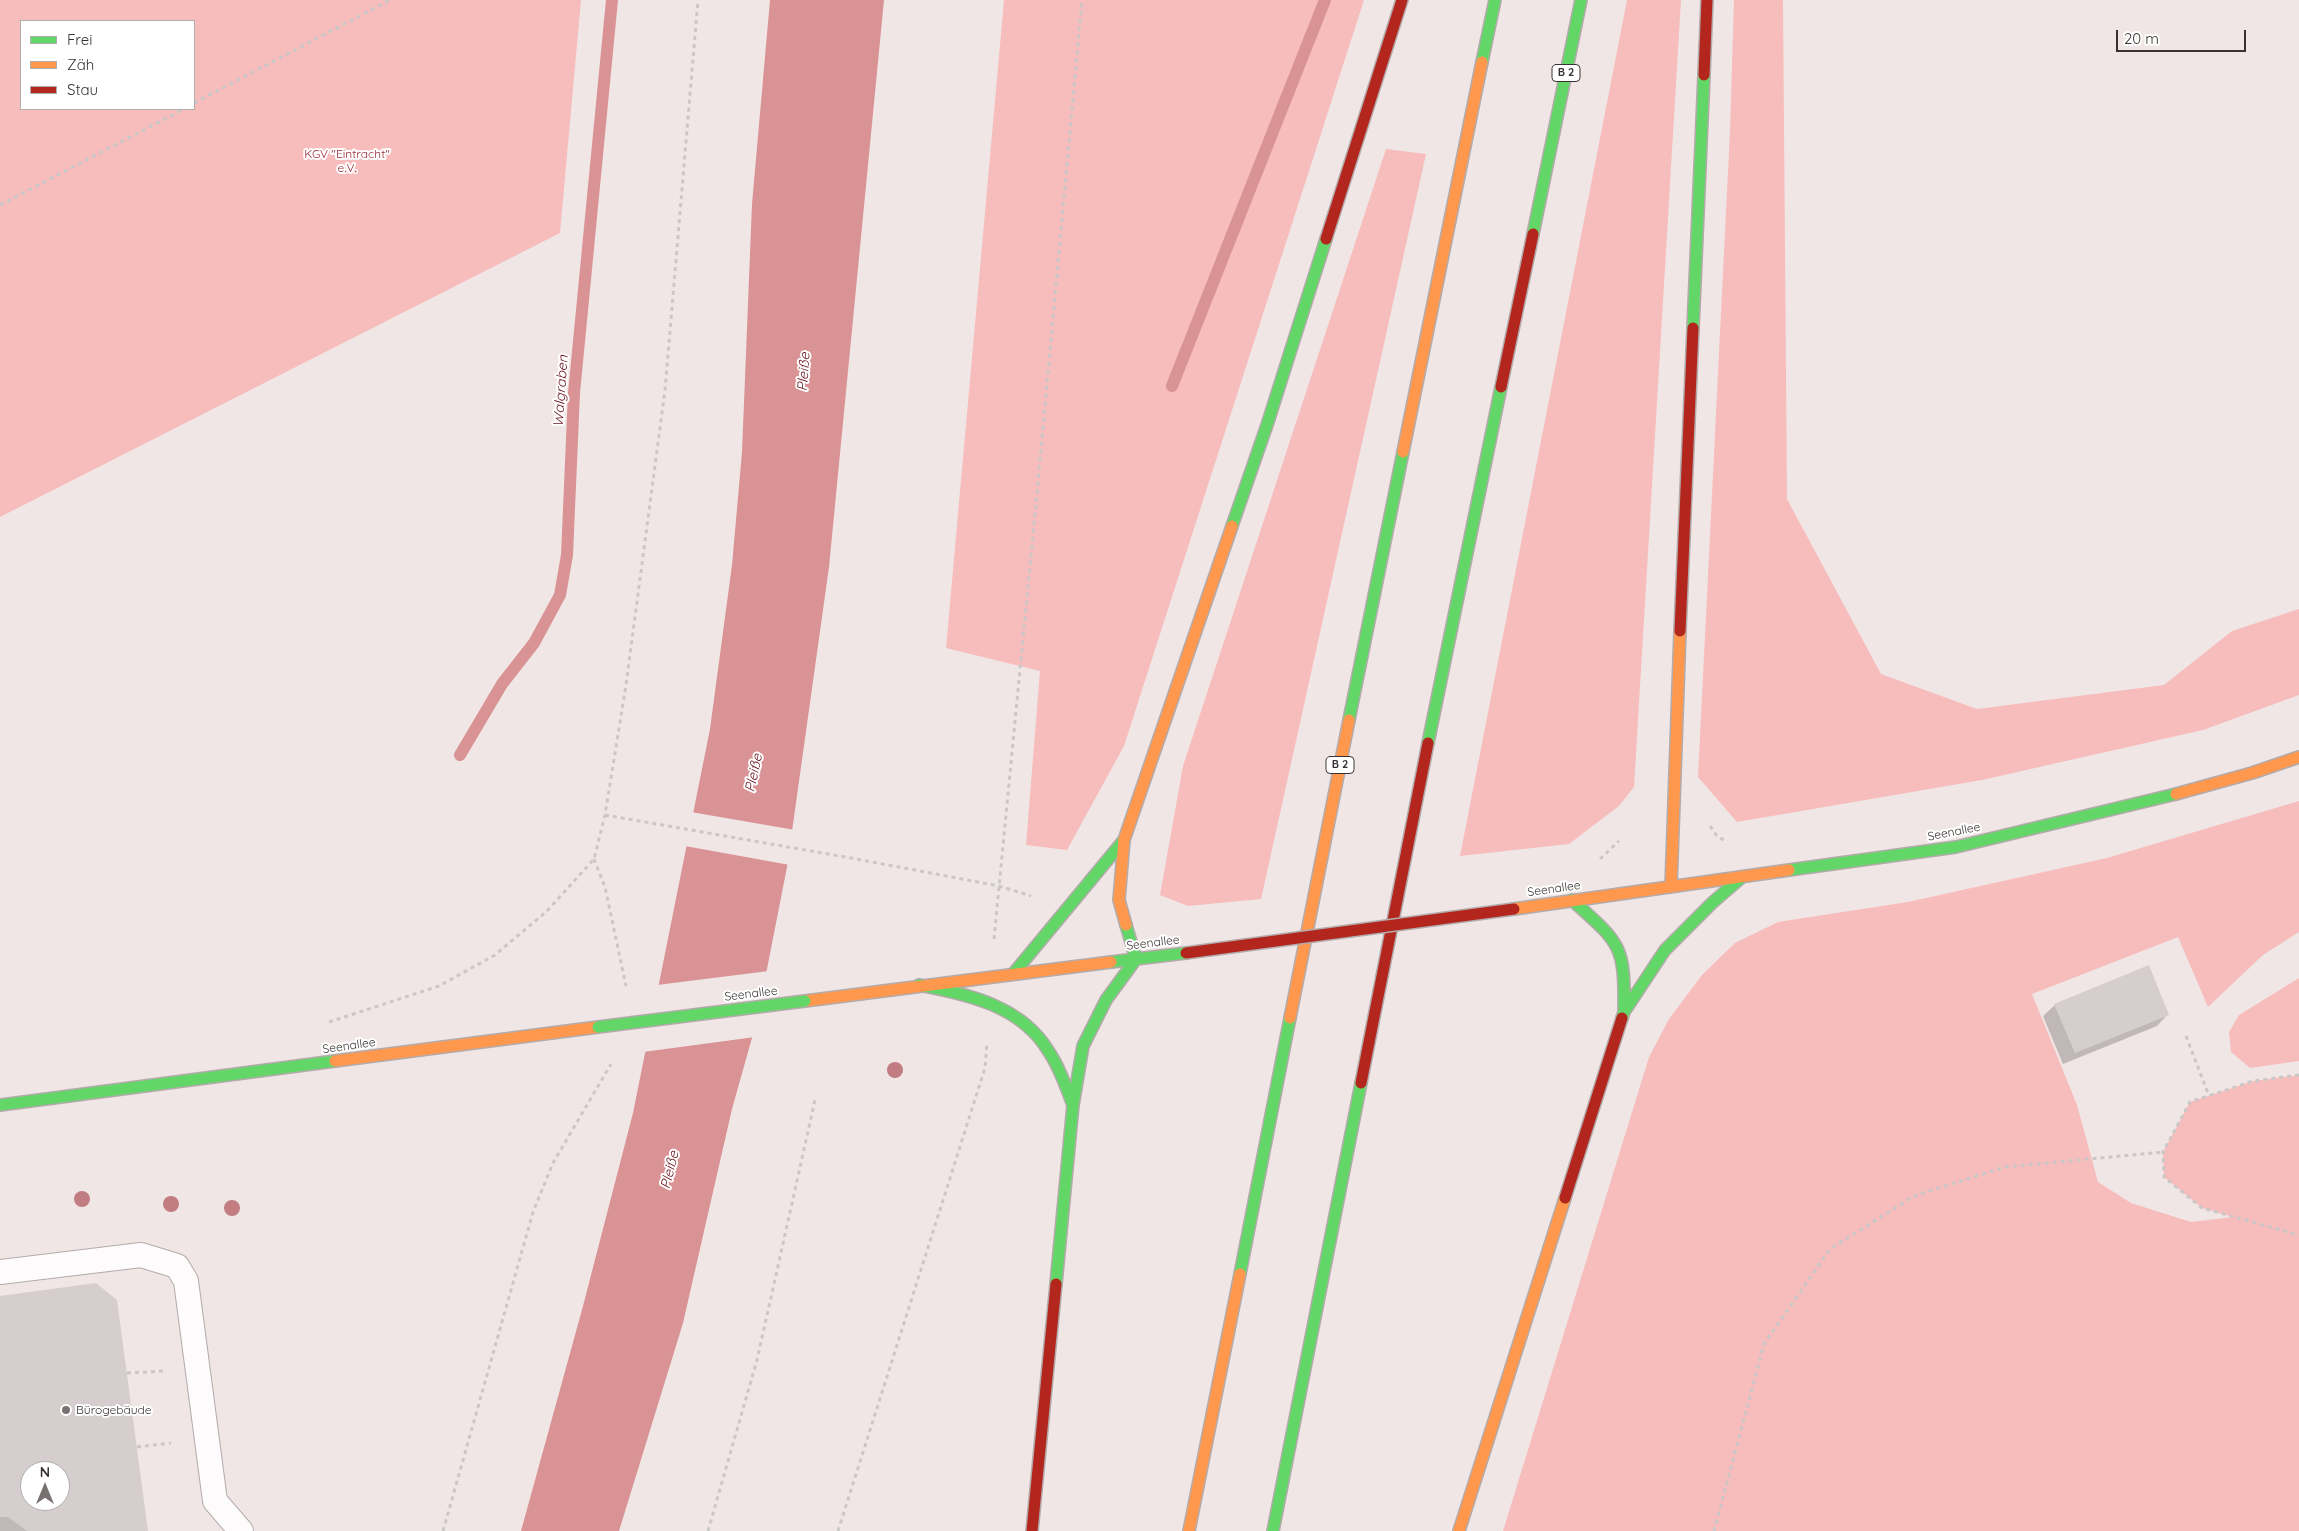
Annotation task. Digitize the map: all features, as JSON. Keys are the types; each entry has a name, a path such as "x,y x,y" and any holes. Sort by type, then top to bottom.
{"main road":[{"path":"1032,1531 1073,1105 1084,1046 1106,1000 1136,958 1120,900 1124,840 1267,425 1402,0"},
{"name":"B 2","path":"1189,1531 1350,715 1495,0"},
{"name":"B 2","path":"1273,1531 1432,726 1581,0"},
{"path":"1671,887 1707,0"},
{"name":"Seenallee","path":"0,1105 919,985 1186,953 1956,847 2149,801 2299,757"},
{"path":"1013,974 1124,840"},
{"path":"1460,1531 1624,1012 1665,950 1742,877"},
{"path":"1572,900 1608,932 1620,951 1624,981 1624,1012"},
{"path":"919,985 967,994 1012,1014 1038,1036 1060,1072 1073,1105"}],"lane":[{"path":"0,1272 141,1255 176,1266 186,1281 215,1501 241,1531"}],"path":[{"path":"195,102 390,0"},
{"path":"325,1024 439,986 495,955 547,911 594,859 605,815 626,685 665,390 698,0"},
{"path":"990,977 1037,495 1082,0"},
{"path":"0,205 182,110"},
{"path":"605,815 851,858 999,886 1034,896"},
{"path":"594,859 605,887 627,989"},
{"path":"838,1531 986,1068 989,1004"},
{"path":"2186,1036 2209,1096"},
{"path":"443,1531 533,1212 552,1163 613,1060"},
{"path":"2299,1075 2253,1081 2190,1102 2163,1152 2164,1177 2202,1208 2299,1235"},
{"path":"708,1531 757,1360 816,1100"},
{"path":"1714,1531 1764,1344 1830,1249 1914,1196 2004,1167 2163,1152"}],"green space":[{"name":"KGV \"Eintracht\" e.V.","path":"0,0 581,0 560,233 0,517"},
{"path":"1004,0 1364,0 1124,746 1067,850 1026,845 1040,671 946,648"},
{"path":"1627,0 1681,0 1634,787 1619,806 1569,844 1460,856"},
{"path":"1734,0 1783,0 1787,499 1881,674 1977,709 2164,685 2232,631 2299,609 2299,695 2203,730 1982,780 1737,822 1698,777 1730,131"},
{"path":"1386,149 1426,154 1261,899 1188,906 1160,895 1183,766"},
{"path":"2299,801 2299,932 2263,955 2208,1007 2178,937 2032,994 2077,1105 2098,1182 2131,1203 2191,1222 2233,1217 2202,1208 2164,1177 2163,1152 2190,1102 2253,1081 2299,1075 2299,1531 1503,1531 1649,1057 1669,1019 1702,975 1735,943 1778,922 1908,902 2107,858"},
{"path":"2299,978 2299,1061 2250,1068 2231,1052 2229,1032 2239,1015"}],"water":[{"name":"Pleiße","path":"770,0 884,0 829,567 787,867 757,1020 732,1109 683,1323 619,1531 521,1531 583,1306 633,1113 710,729 732,565 742,452 752,204"}],"pier":[{"path":"691,812 795,830 790,865 685,846"},
{"path":"769,971 755,1037 643,1052 657,985"}],"building":[{"path":"2149,965 2169,1015 2075,1053 2054,1004"},
{"name":"Bürogebäude","path":"96,1283 117,1300 148,1531 27,1531 8,1517 0,1517 0,1296"}],"waterway":[{"name":"Walgraben","path":"460,755 502,684 534,643 560,595 567,555 574,393 612,0"},
{"path":"1172,386 1325,0"}],"traffic: fast":[{"path":"1482,62 1495,0"},
{"path":"1533,234 1581,0"},
{"path":"1693,328 1704,75"},
{"path":"1232,526 1267,425 1326,239"},
{"path":"1428,743 1501,387"},
{"path":"1349,720 1403,452"},
{"path":"1789,870 1956,847 2176,794"},
{"path":"1013,974 1124,840"},
{"path":"1622,1018 1624,1012 1665,950 1712,903 1742,877"},
{"path":"1572,900 1601,927 1617,947 1623,972 1624,1012"},
{"path":"1056,1284 1073,1105 1083,1046 1106,1000 1136,959 1126,925"},
{"path":"1111,962 1186,953"},
{"path":"919,985 975,998 1009,1013 1024,1023 1038,1036 1053,1058 1073,1105"},
{"path":"598,1027 805,1001"},
{"path":"1240,1274 1290,1018"},
{"path":"0,1105 335,1061"},
{"path":"1273,1531 1361,1083"}],"traffic: slow":[{"path":"1403,452 1482,62"},
{"path":"1126,925 1119,900 1124,840 1232,526"},
{"path":"1671,887 1680,631"},
{"path":"1290,1018 1349,720"},
{"path":"2176,794 2252,773 2299,757"},
{"path":"1514,909 1789,870"},
{"path":"805,1001 1111,962"},
{"path":"335,1061 598,1027"},
{"path":"1459,1531 1565,1198"},
{"path":"1189,1531 1240,1274"}],"traffic: jam":[{"path":"1326,239 1402,0"},
{"path":"1704,75 1707,0"},
{"path":"1501,387 1533,234"},
{"path":"1680,631 1693,328"},
{"path":"1361,1083 1428,743"},
{"path":"1186,953 1514,909"},
{"path":"1565,1198 1622,1018"},
{"path":"1032,1531 1056,1284"}],"place":[{"name":"Bürogebäude","path":"66,1410"}]}
